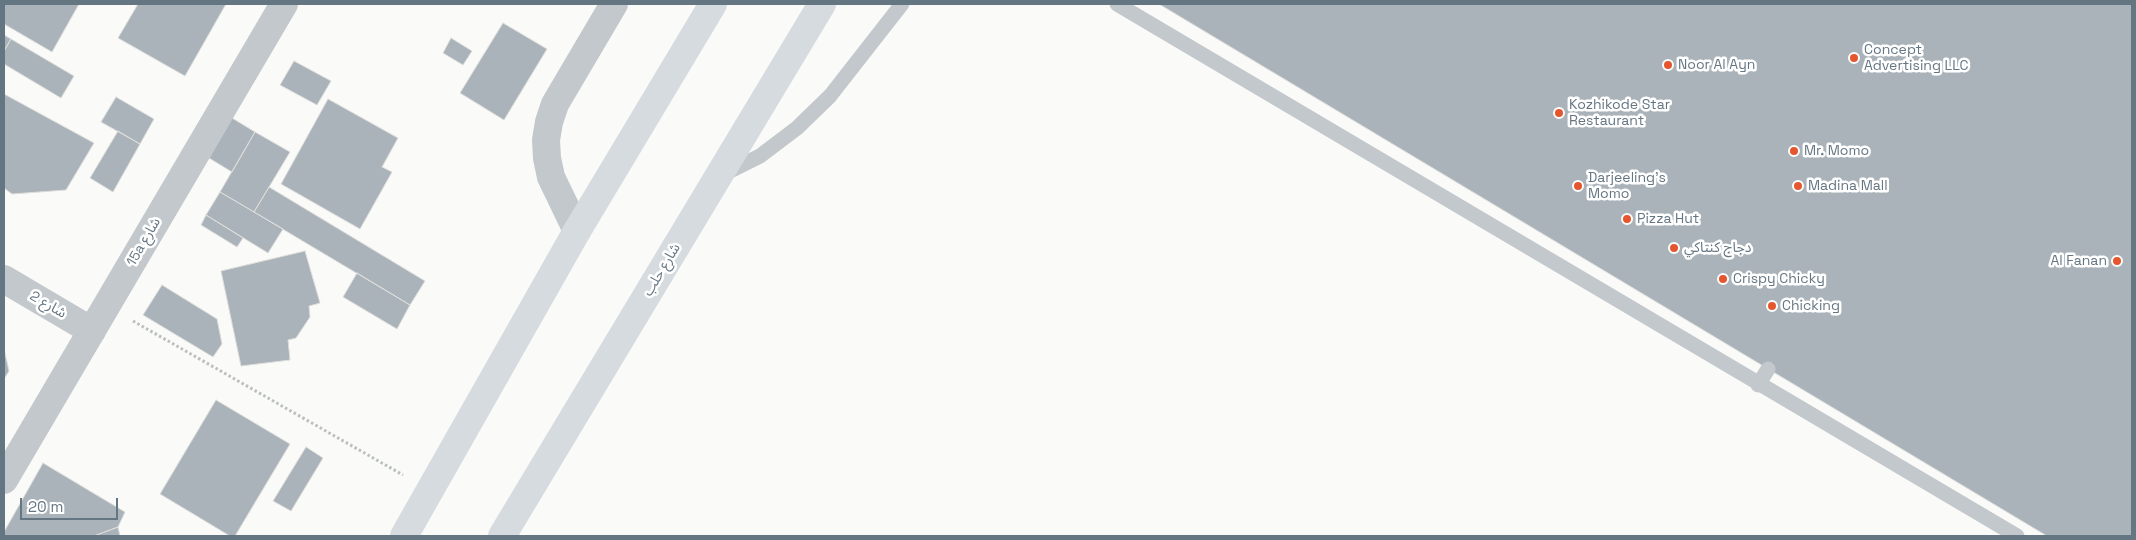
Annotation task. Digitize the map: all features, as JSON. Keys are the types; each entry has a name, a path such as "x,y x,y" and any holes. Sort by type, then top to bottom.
{"street":[{"name":"15a شارع","path":"4,480 284,4"},
{"path":"577,231 550,177 546,140 555,104 614,4"},
{"path":"404,536 577,231 713,4"},
{"name":"شارع حلب","path":"502,536 822,4"},
{"name":"شارع 2","path":"4,279 92,331"}],"lane":[{"path":"718,177 760,156 797,128 830,96 902,4"},
{"path":"1117,4 1758,385 2017,536"},
{"path":"1758,385 1768,369"},
{"path":"1956,502 1998,536"}],"path":[{"path":"106,306 430,491"}],"building":[{"path":"4,4 79,4 52,52 4,24"},
{"path":"138,4 226,4 185,76 118,38"},
{"name":"Madina Mall","path":"1159,4 2132,4 2132,536 2047,536"},
{"path":"503,23 547,49 504,120 460,93"},
{"path":"4,35 11,39 4,51"},
{"path":"451,38 472,51 463,65 443,53"},
{"path":"11,39 74,76 61,98 4,64 4,51"},
{"path":"294,61 331,81 317,105 280,85"},
{"path":"4,94 94,143 66,190 12,194 4,188"},
{"path":"116,97 154,119 140,144 101,122"},
{"path":"328,99 398,138 382,167 392,172 360,229 281,184"},
{"path":"232,118 255,132 232,172 209,158"},
{"path":"118,131 140,144 113,192 90,178"},
{"path":"255,132 290,152 254,212 220,192"},
{"path":"269,187 425,281 410,305 254,212"},
{"path":"220,192 283,229 268,253 206,215"},
{"path":"206,215 243,238 237,247 201,225"},
{"path":"305,251 320,303 309,306 310,317 296,338 288,340 290,360 241,366 221,271"},
{"path":"357,273 410,305 397,329 343,297"},
{"path":"162,285 217,319 222,344 213,357 143,315"},
{"path":"4,349 9,371 4,379"},
{"path":"216,400 290,444 235,536 230,536 160,494"},
{"path":"306,447 323,458 291,511 273,501"},
{"path":"43,463 125,512 118,527 94,536 4,536 4,532"},
{"path":"118,527 120,536 94,536"}],"place":[{"name":"Concept Advertising LLC","path":"1854,58"},
{"name":"Noor Al Ayn","path":"1668,65"},
{"name":"Kozhikode Star Restaurant","path":"1559,113"},
{"name":"Mr. Momo","path":"1794,151"},
{"name":"Darjeeling's Momo","path":"1578,186"},
{"name":"Madina Mall","path":"1798,186"},
{"name":"Pizza Hut","path":"1627,219"},
{"name":"دجاج كنتاكي","path":"1674,248"},
{"name":"Al Fanan","path":"2117,261"},
{"name":"Crispy Chicky","path":"1723,279"},
{"name":"Chicking","path":"1772,306"}]}
